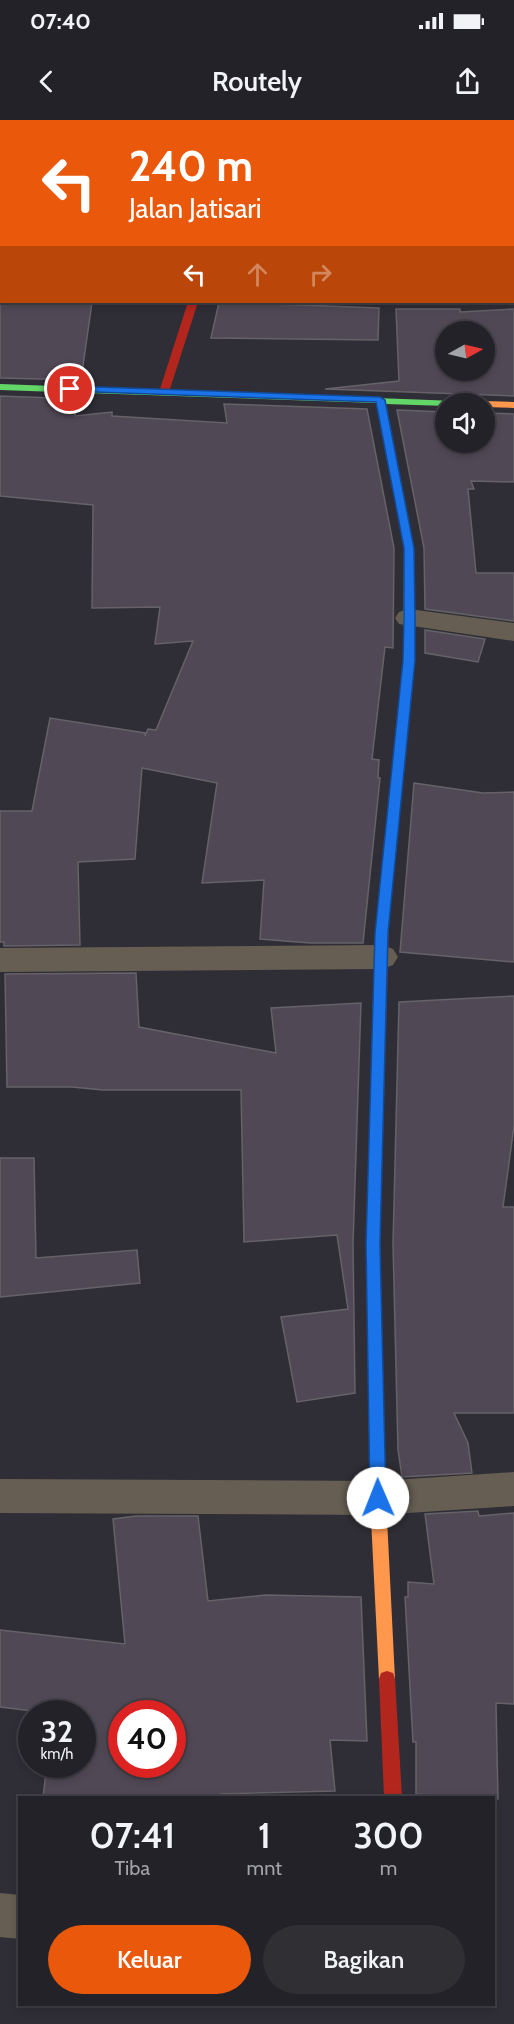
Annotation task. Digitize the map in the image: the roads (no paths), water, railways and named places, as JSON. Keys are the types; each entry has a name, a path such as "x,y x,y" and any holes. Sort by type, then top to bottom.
{"street":[{"path":"164,392 193,303"},
{"path":"0,387 435,402"},
{"path":"380,400 409,548 409,660 381,933 373,1244 378,1498 393,1796"},
{"path":"495,404 514,405"},
{"path":"409,618 514,632"},
{"path":"0,960 382,957"},
{"path":"0,1496 378,1498 514,1489"},
{"path":"0,1915 18,1917"}]}
